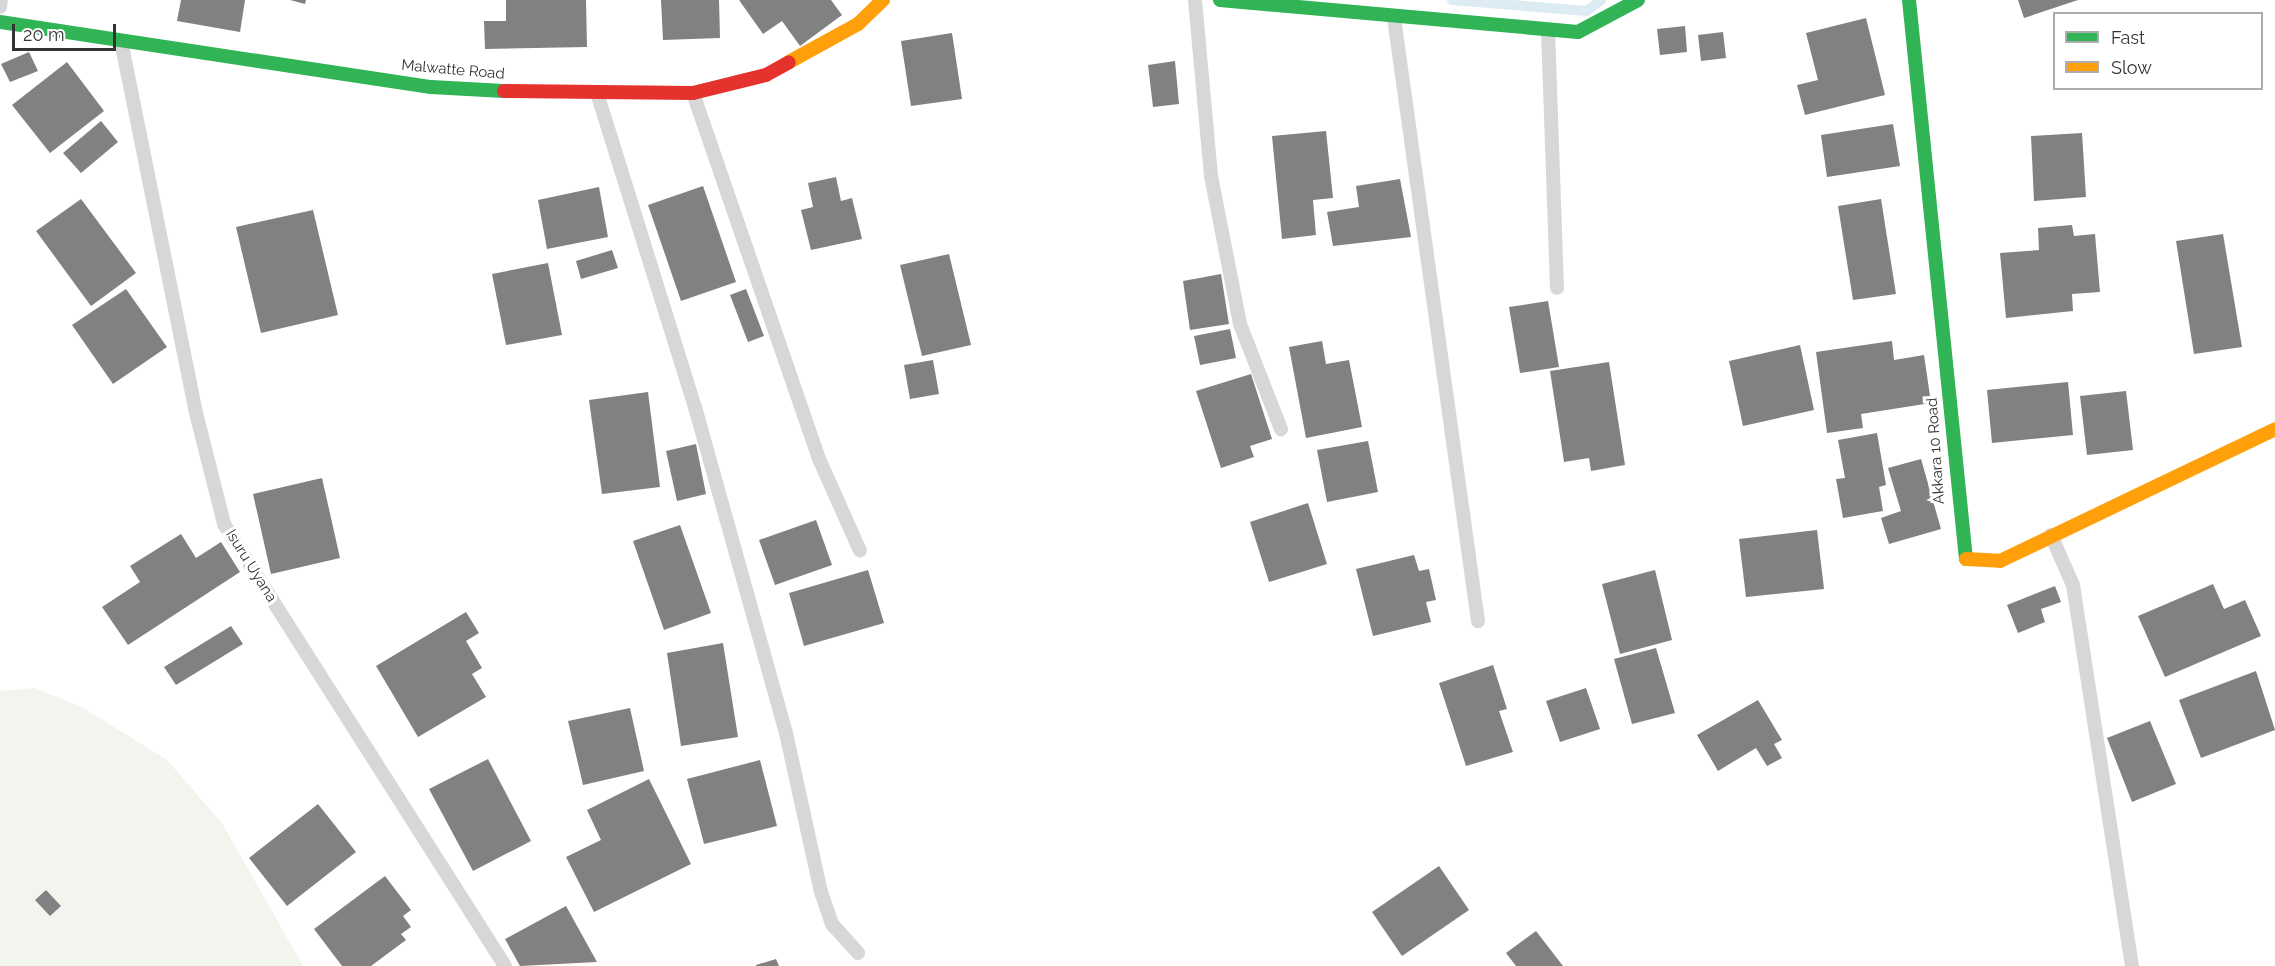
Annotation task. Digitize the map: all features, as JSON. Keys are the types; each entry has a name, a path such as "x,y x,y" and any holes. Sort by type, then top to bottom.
{"street":[{"name":"Malwatte Road","path":"0,22 431,87 597,96 693,93 766,75 858,24 883,0"},
{"path":"1220,0 1394,18 1578,32 1638,0"},
{"name":"Akkara 10 Road","path":"1909,0 1935,214 1961,547 1964,559 2000,561 2275,429"}],"lane":[{"path":"0,7 1,0"},
{"path":"1195,0 1211,176 1240,324 1281,429"},
{"path":"1394,18 1478,621"},
{"path":"1548,30 1557,288"},
{"name":"Isuru Uyana","path":"121,40 195,409 224,524 505,966"},
{"path":"693,93 820,461 860,551"},
{"path":"597,96 698,419 786,733 821,892 832,924 858,953"},
{"path":"2051,535 2073,585 2132,966"}],"shaded area":[{"path":"35,688 82,707 167,760 222,823 303,966 0,966 0,691"}],"building":[{"path":"181,0 245,0 240,32 177,21"},
{"path":"290,0 306,0 305,4"},
{"path":"506,0 586,0 587,47 485,49 484,21 506,21"},
{"path":"661,0 719,0 720,38 663,40"},
{"path":"739,0 831,0 842,15 800,46 782,21 763,34"},
{"path":"2018,0 2078,0 2024,18"},
{"path":"1866,18 1885,95 1805,115 1797,85 1818,80 1806,33"},
{"path":"1685,26 1687,52 1660,55 1657,29"},
{"path":"1723,32 1726,58 1701,61 1698,35"},
{"path":"952,33 962,99 911,106 901,41"},
{"path":"29,52 38,71 10,82 1,64"},
{"path":"1175,61 1179,104 1153,107 1148,65"},
{"path":"67,62 104,111 50,153 12,105"},
{"path":"101,121 118,142 81,173 63,153"},
{"path":"1893,124 1900,166 1827,177 1821,135"},
{"path":"1326,131 1333,198 1313,200 1316,235 1282,239 1272,136"},
{"path":"2082,133 2086,197 2034,201 2031,136"},
{"path":"836,177 841,201 852,198 862,239 811,250 801,210 813,207 808,183"},
{"path":"1400,179 1411,237 1333,246 1327,212 1359,207 1356,186"},
{"path":"703,186 736,282 681,301 648,205"},
{"path":"599,187 608,237 547,249 538,200"},
{"path":"81,199 136,273 91,306 36,231"},
{"path":"1881,199 1896,294 1853,300 1838,206"},
{"path":"313,210 338,315 261,333 236,227"},
{"path":"2072,225 2074,236 2095,234 2100,292 2072,294 2073,311 2006,318 2000,253 2039,250 2038,228"},
{"path":"2223,234 2242,347 2194,354 2176,241"},
{"path":"612,250 618,268 581,279 576,261"},
{"path":"949,254 971,345 922,356 900,265"},
{"path":"548,263 562,335 506,345 492,274"},
{"path":"1221,274 1229,324 1190,330 1183,281"},
{"path":"126,289 167,347 113,384 72,325"},
{"path":"746,289 764,336 748,342 730,295"},
{"path":"1548,301 1559,367 1520,373 1509,307"},
{"path":"1230,329 1236,358 1200,365 1194,336"},
{"path":"1322,341 1326,364 1349,360 1362,427 1306,438 1289,347"},
{"path":"1892,341 1894,360 1924,355 1931,403 1861,414 1863,428 1827,433 1816,352"},
{"path":"1800,345 1814,410 1743,426 1729,361"},
{"path":"933,360 939,394 910,399 904,365"},
{"path":"1609,362 1625,465 1591,471 1589,458 1564,462 1550,371"},
{"path":"1251,374 1272,439 1250,446 1254,457 1221,468 1196,391"},
{"path":"2068,382 2073,435 1992,443 1987,390"},
{"path":"2126,391 2133,450 2087,455 2080,396"},
{"path":"648,392 660,487 602,494 589,400"},
{"path":"1877,433 1886,485 1879,487 1883,511 1843,518 1836,479 1845,478 1838,440"},
{"path":"1368,441 1378,492 1327,502 1317,450"},
{"path":"696,444 706,494 677,501 666,451"},
{"path":"1921,459 1941,529 1889,544 1881,518 1901,511 1888,468"},
{"path":"322,478 340,558 271,574 253,494"},
{"path":"1308,503 1327,564 1269,582 1250,522"},
{"path":"816,520 832,565 775,585 759,540"},
{"path":"680,525 711,613 664,630 633,541"},
{"path":"1817,530 1824,589 1746,597 1739,539"},
{"path":"181,534 196,558 221,542 240,572 128,645 102,607 140,582 130,566"},
{"path":"1414,555 1419,571 1429,569 1436,600 1426,602 1431,622 1373,636 1356,569"},
{"path":"868,570 884,623 804,646 789,593"},
{"path":"1655,570 1672,640 1620,654 1602,584"},
{"path":"2213,584 2224,609 2245,600 2261,636 2165,677 2138,616"},
{"path":"2055,586 2061,602 2041,609 2045,622 2018,633 2007,605"},
{"path":"466,612 479,633 466,641 482,668 472,674 486,697 418,737 376,666"},
{"path":"231,626 243,644 176,685 164,667"},
{"path":"723,643 738,737 681,746 667,653"},
{"path":"1656,648 1675,713 1632,724 1614,659"},
{"path":"1493,665 1507,709 1499,711 1513,752 1466,766 1439,683"},
{"path":"2256,671 2275,730 2201,758 2179,700"},
{"path":"1586,688 1600,729 1560,742 1546,701"},
{"path":"1758,700 1782,740 1774,744 1782,758 1767,766 1756,748 1718,771 1697,735"},
{"path":"630,708 644,771 583,785 568,721"},
{"path":"2150,721 2176,784 2132,802 2107,738"},
{"path":"488,759 531,841 473,871 429,789"},
{"path":"760,760 777,826 704,844 687,779"},
{"path":"649,779 691,864 594,912 566,857 601,840 587,810"},
{"path":"318,804 356,852 287,906 249,858"},
{"path":"1439,866 1469,910 1402,956 1372,912"},
{"path":"385,876 411,910 403,916 411,927 401,934 406,940 371,966 342,966 314,929"},
{"path":"46,890 61,906 50,916 35,900"},
{"path":"566,906 597,962 520,966 505,939"},
{"path":"1536,931 1563,966 1516,966 1506,953"},
{"path":"776,959 779,966 756,966 756,965"}],"waterway":[{"path":"1452,0 1587,11 1601,0"}],"traffic: fast":[{"path":"1220,0 1578,32 1638,0"},
{"path":"1909,0 1966,559"},
{"path":"0,22 431,87 504,91"}],"traffic: slow":[{"path":"789,62 858,24 883,0"},
{"path":"1966,559 2000,561 2275,429"}],"traffic: jam":[{"path":"504,91 693,93 766,75 789,62"}]}
